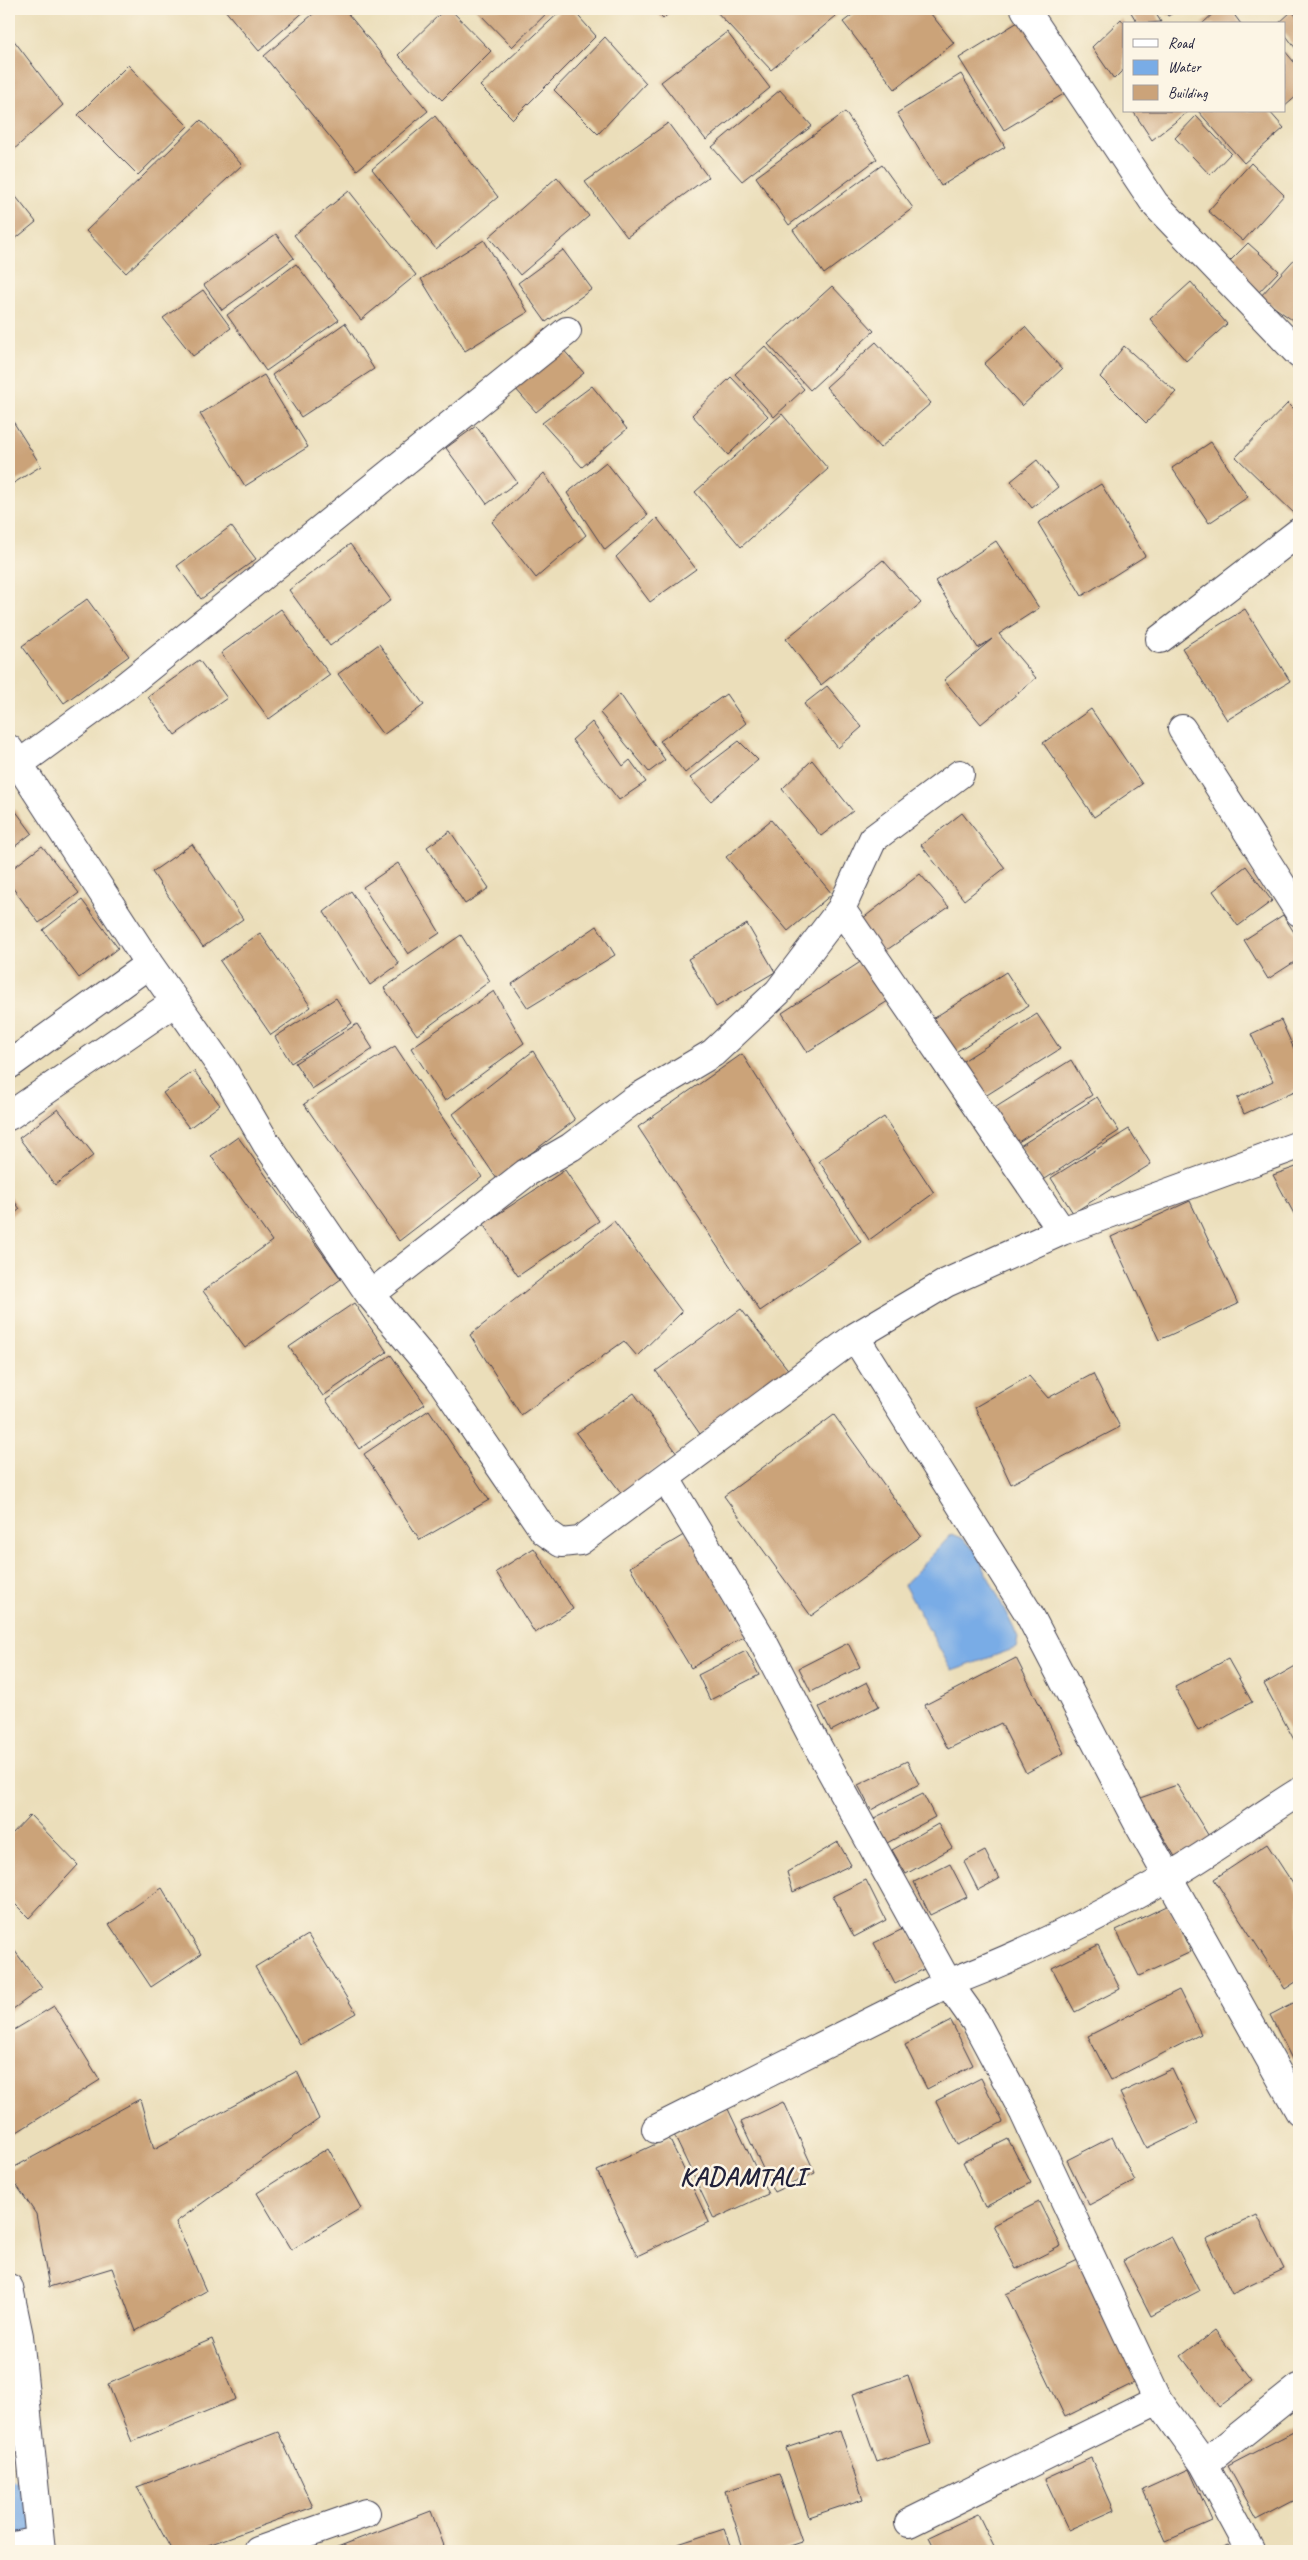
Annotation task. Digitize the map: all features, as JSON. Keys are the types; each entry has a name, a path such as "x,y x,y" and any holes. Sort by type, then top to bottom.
{"street":[{"path":"1025,9 1155,204 1299,354"},
{"path":"567,331 123,688 14,756 149,964 224,1071 266,1142 370,1295 438,1376 544,1531 561,1543 580,1541 855,1337 946,1283 1062,1231 1299,1145"},
{"path":"1160,639 1299,532"},
{"path":"1182,729 1299,912"},
{"path":"370,1295 526,1173 571,1147 632,1101 713,1053 778,992 841,909 873,839 960,774"},
{"path":"841,909 1062,1231"},
{"path":"9,1065 149,964"},
{"path":"9,1116 175,1002"},
{"path":"855,1337 1029,1614 1140,1827 1299,2111"},
{"path":"666,1479 760,1636 814,1740 948,1983 975,2021 1024,2113 1158,2400 1204,2464 1251,2551"},
{"path":"656,2130 948,1983 977,1973 1070,1928 1169,1876 1299,1792"},
{"path":"9,2288 19,2336 39,2545 9,2547"},
{"path":"1204,2464 1299,2388"},
{"path":"909,2523 1158,2400"},
{"path":"258,2551 366,2513"}],"water":[{"path":"952,1534 962,1538 975,1550 1018,1637 1016,1648 952,1671 904,1585"}],"building":[{"path":"224,9 307,9 259,51"},
{"path":"319,9 344,9 428,111 357,170 264,56"},
{"path":"445,9 450,9 491,51 442,100 398,55"},
{"path":"475,9 551,9 512,47"},
{"path":"563,9 572,9 596,36 513,119 480,86"},
{"path":"653,9 673,9 663,19"},
{"path":"714,9 829,9 836,16 771,70"},
{"path":"860,9 927,9 954,43 895,89 843,22"},
{"path":"1129,9 1153,9 1161,22 1137,22"},
{"path":"1163,9 1180,9 1168,16"},
{"path":"1218,9 1230,9 1240,22 1204,22"},
{"path":"1292,11 1299,20 1299,53 1286,36 1286,22 1280,22"},
{"path":"1023,19 1067,92 1004,130 959,58"},
{"path":"1121,19 1123,22 1123,70 1114,79 1092,47"},
{"path":"727,32 770,88 706,140 661,82"},
{"path":"9,34 63,105 10,153 9,152"},
{"path":"605,37 646,83 598,134 554,90"},
{"path":"1286,52 1299,68 1299,94 1286,105"},
{"path":"128,65 188,126 138,175 78,115"},
{"path":"961,74 1005,147 941,186 897,113"},
{"path":"780,90 812,126 742,181 712,147"},
{"path":"845,112 877,159 789,225 756,177"},
{"path":"1134,112 1188,112 1152,140"},
{"path":"1199,112 1270,112 1284,128 1244,163"},
{"path":"435,116 498,197 436,249 372,169"},
{"path":"1196,116 1231,153 1210,175 1175,138"},
{"path":"201,120 242,165 126,273 86,231"},
{"path":"668,123 708,177 627,237 585,182"},
{"path":"1251,163 1284,195 1243,241 1208,211"},
{"path":"882,165 913,208 824,274 793,230"},
{"path":"557,177 589,216 520,275 489,237"},
{"path":"9,188 36,222 9,244"},
{"path":"349,191 416,275 361,320 294,235"},
{"path":"276,234 294,258 222,310 204,285"},
{"path":"484,240 528,312 465,351 421,279"},
{"path":"1248,243 1279,271 1256,295 1225,266"},
{"path":"563,250 592,289 546,322 518,283"},
{"path":"1299,254 1299,323 1260,297"},
{"path":"296,264 339,320 266,371 227,315"},
{"path":"1191,282 1227,324 1186,361 1150,319"},
{"path":"832,286 874,331 810,390 768,344"},
{"path":"203,290 231,328 193,356 163,318"},
{"path":"345,323 374,369 301,417 272,375"},
{"path":"1025,327 1062,369 1022,406 984,364"},
{"path":"545,329 584,373 536,412 500,371"},
{"path":"876,342 931,403 880,448 826,387"},
{"path":"765,346 804,389 774,417 735,374"},
{"path":"1124,346 1176,392 1146,423 1100,377"},
{"path":"264,375 308,447 245,486 200,414"},
{"path":"731,377 768,416 728,455 692,415"},
{"path":"592,386 627,429 582,467 542,423"},
{"path":"1288,403 1299,414 1299,513 1297,516 1236,457"},
{"path":"782,414 828,469 741,547 695,492"},
{"path":"9,415 41,466 9,486"},
{"path":"476,426 517,482 487,504 446,448"},
{"path":"1211,442 1248,497 1209,523 1172,468"},
{"path":"1037,460 1058,487 1032,508 1011,481"},
{"path":"606,462 648,515 605,550 567,493"},
{"path":"544,473 586,535 536,578 492,522"},
{"path":"1101,484 1145,556 1082,596 1038,523"},
{"path":"657,518 696,569 650,602 616,557"},
{"path":"231,526 256,559 201,599 177,566"},
{"path":"996,541 1039,608 999,634 1036,678 981,724 944,680 992,639 978,648 935,581"},
{"path":"350,544 391,600 330,646 289,590"},
{"path":"883,560 921,603 821,685 786,639"},
{"path":"87,599 129,656 64,703 22,646"},
{"path":"281,609 330,675 269,719 221,653"},
{"path":"1245,609 1290,681 1227,720 1182,648"},
{"path":"379,644 424,705 383,735 338,674"},
{"path":"199,660 227,698 175,735 148,697"},
{"path":"827,686 862,727 838,748 804,704"},
{"path":"620,694 665,760 649,772 600,713"},
{"path":"726,694 746,723 685,773 660,741"},
{"path":"1091,709 1142,784 1094,817 1043,743"},
{"path":"592,722 623,766 630,760 646,782 619,800 572,740"},
{"path":"739,741 758,760 711,801 690,778"},
{"path":"812,760 853,811 821,836 782,789"},
{"path":"9,802 32,833 9,851"},
{"path":"962,813 1005,868 964,900 921,845"},
{"path":"771,820 832,894 788,931 726,857"},
{"path":"450,831 489,888 465,904 427,847"},
{"path":"192,844 243,919 203,947 152,872"},
{"path":"42,846 79,893 39,923 9,883 9,871"},
{"path":"398,863 440,933 408,954 363,887"},
{"path":"1246,866 1272,901 1238,926 1213,891"},
{"path":"920,874 949,907 878,956 853,926"},
{"path":"351,891 399,964 370,985 324,912"},
{"path":"82,900 118,948 79,978 43,930"},
{"path":"1283,915 1299,940 1299,959 1268,979 1244,940"},
{"path":"747,924 775,972 716,1007 688,959"},
{"path":"597,926 615,955 528,1008 512,984"},
{"path":"260,933 311,1007 271,1035 220,961"},
{"path":"461,935 490,981 417,1035 384,988"},
{"path":"862,961 888,1001 807,1052 782,1013"},
{"path":"1006,972 1028,1006 951,1055 929,1021"},
{"path":"494,991 524,1043 445,1101 411,1048"},
{"path":"336,998 352,1023 291,1063 275,1037"},
{"path":"1037,1014 1060,1049 982,1098 960,1063"},
{"path":"1281,1020 1299,1060 1299,1089 1244,1114 1237,1098 1273,1081 1251,1034"},
{"path":"357,1024 373,1049 312,1089 295,1063"},
{"path":"395,1046 482,1177 399,1241 304,1104"},
{"path":"533,1051 575,1120 497,1179 453,1114"},
{"path":"742,1054 861,1242 760,1311 638,1127"},
{"path":"1071,1060 1092,1095 1015,1144 993,1109"},
{"path":"194,1071 220,1105 189,1128 163,1093"},
{"path":"1097,1097 1119,1131 1042,1181 1020,1146"},
{"path":"58,1109 94,1155 55,1185 19,1138"},
{"path":"884,1117 934,1193 869,1240 819,1161"},
{"path":"1129,1129 1151,1164 1073,1213 1051,1178"},
{"path":"238,1137 341,1279 245,1348 203,1291 272,1241 211,1156"},
{"path":"1299,1166 1299,1223 1273,1175"},
{"path":"565,1170 599,1221 518,1276 483,1224"},
{"path":"9,1194 20,1209 9,1218"},
{"path":"1190,1201 1238,1304 1159,1340 1111,1237"},
{"path":"614,1221 682,1312 637,1356 624,1341 521,1415 470,1335"},
{"path":"354,1303 387,1352 323,1396 289,1347"},
{"path":"741,1309 790,1372 700,1434 656,1371"},
{"path":"391,1355 425,1404 359,1449 326,1400"},
{"path":"1093,1374 1120,1427 1011,1484 975,1407 1029,1376 1048,1398"},
{"path":"634,1393 677,1453 622,1494 576,1433"},
{"path":"429,1410 489,1500 420,1540 364,1454"},
{"path":"834,1415 921,1536 811,1616 724,1496"},
{"path":"687,1533 748,1634 691,1668 630,1567"},
{"path":"534,1548 573,1609 535,1633 496,1572"},
{"path":"848,1643 860,1667 811,1692 799,1668"},
{"path":"746,1651 759,1675 710,1700 698,1675"},
{"path":"1016,1658 1064,1753 1026,1773 1001,1723 948,1749 925,1705"},
{"path":"1228,1659 1252,1702 1198,1731 1175,1687"},
{"path":"1299,1664 1299,1749 1264,1684"},
{"path":"867,1682 879,1706 831,1731 819,1707"},
{"path":"907,1761 919,1784 871,1810 858,1785"},
{"path":"1177,1785 1210,1838 1177,1860 1140,1798"},
{"path":"923,1794 935,1817 887,1843 874,1818"},
{"path":"30,1815 78,1865 29,1918 9,1898 9,1837"},
{"path":"938,1824 952,1848 906,1874 892,1850"},
{"path":"838,1842 851,1865 793,1892 787,1872"},
{"path":"1267,1844 1299,1893 1299,1980 1285,1989 1214,1879"},
{"path":"985,1851 999,1879 978,1890 964,1862"},
{"path":"950,1864 967,1897 930,1915 914,1882"},
{"path":"866,1880 886,1920 854,1937 833,1896"},
{"path":"162,1888 201,1954 151,1987 109,1924"},
{"path":"1169,1905 1191,1952 1139,1976 1116,1930"},
{"path":"907,1927 928,1967 895,1984 874,1943"},
{"path":"308,1935 356,2013 300,2045 255,1967"},
{"path":"9,1943 42,1988 9,2012"},
{"path":"1098,1945 1120,1989 1075,2012 1052,1968"},
{"path":"1179,1990 1201,2034 1111,2080 1088,2036"},
{"path":"1299,2000 1299,2055 1292,2059 1270,2015"},
{"path":"54,2006 100,2080 9,2137 9,2033"},
{"path":"951,2021 973,2065 927,2089 905,2045"},
{"path":"1172,2069 1198,2123 1147,2148 1120,2093"},
{"path":"1299,2069 1299,2100 1287,2076"},
{"path":"297,2071 319,2119 176,2222 206,2291 136,2331 112,2268 49,2287 36,2214 9,2174 9,2170 140,2099 154,2149"},
{"path":"981,2078 1003,2122 958,2145 936,2101"},
{"path":"783,2102 815,2173 774,2192 741,2122"},
{"path":"728,2109 768,2194 714,2219 674,2135"},
{"path":"1112,2137 1135,2181 1089,2205 1067,2160"},
{"path":"669,2138 709,2222 637,2256 597,2171"},
{"path":"1008,2139 1031,2183 985,2207 963,2162"},
{"path":"328,2148 361,2208 291,2250 257,2193"},
{"path":"1039,2202 1061,2246 1016,2269 993,2225"},
{"path":"1257,2215 1284,2269 1232,2294 1206,2239"},
{"path":"1171,2236 1199,2291 1151,2316 1123,2261"},
{"path":"1080,2259 1138,2381 1065,2417 1006,2294"},
{"path":"1215,2330 1253,2381 1219,2407 1181,2356"},
{"path":"212,2339 236,2399 132,2442 108,2384"},
{"path":"908,2375 931,2444 877,2462 853,2394"},
{"path":"1299,2429 1299,2497 1257,2519 1228,2466"},
{"path":"840,2430 863,2499 809,2517 786,2448"},
{"path":"278,2432 313,2507 192,2551 172,2551 137,2487"},
{"path":"1091,2458 1114,2510 1069,2530 1045,2479"},
{"path":"1189,2469 1212,2521 1166,2541 1143,2490"},
{"path":"779,2474 802,2542 775,2551 744,2551 725,2491"},
{"path":"431,2511 446,2551 327,2551"},
{"path":"978,2514 996,2551 936,2551 929,2537"},
{"path":"724,2529 732,2551 671,2551 669,2547"},
{"path":"1229,2545 1232,2551 1214,2551"}],"waterway":[{"path":"9,2502 15,2551"}],"district":[{"name":"KADAMTALI","path":"743,2176"}]}
